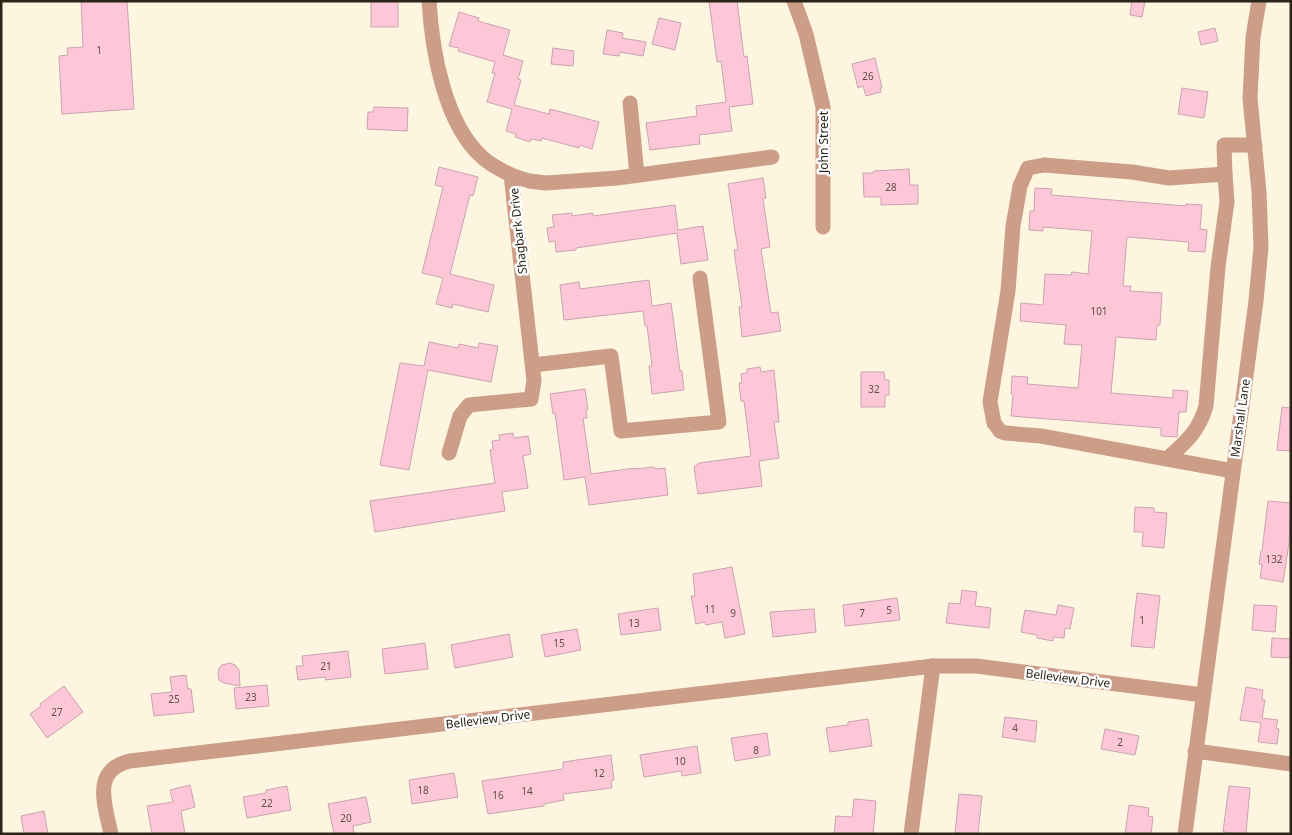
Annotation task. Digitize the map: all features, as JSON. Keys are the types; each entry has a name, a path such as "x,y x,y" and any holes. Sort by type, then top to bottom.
{"street":[{"name":"Shagbark Drive","path":"429,1 430,23 436,59 446,98 455,118 466,137 482,158 511,175 534,381 531,399 469,405 460,416 449,453"},
{"name":"John Street","path":"794,1 806,34 823,107 823,227"},
{"name":"Marshall Lane","path":"1184,834 1256,301 1261,247 1255,145 1250,98 1253,36 1259,1"},
{"path":"630,103 636,175"},
{"path":"1167,459 1194,433 1202,420 1206,406 1217,276 1226,202 1224,145 1255,145"},
{"path":"511,175 546,183 636,175 772,157"},
{"path":"1225,174 1169,178 1132,172 1044,165 1028,168 1020,186 1013,226 1008,290 990,402 994,423 1004,433 1041,436 1233,471"},
{"path":"532,364 611,356 621,431 719,422 700,278"},
{"path":"911,834 933,666"},
{"name":"Belleview Drive","path":"111,834 106,809 105,778 110,769 120,763 130,761 933,666 976,666 1203,695"},
{"path":"1194,751 1291,764"}],"building":[{"path":"81,1 127,1 134,109 62,114 59,56 68,55 67,48 83,47"},
{"path":"371,1 398,1 398,27 371,27"},
{"path":"709,1 737,1 744,57 747,56 753,104 729,107 732,131 699,135 700,144 650,150 646,123 697,116 696,106 726,102 721,61 717,62"},
{"path":"1132,1 1145,1 1142,17 1130,15"},
{"path":"459,12 479,18 478,21 510,30 503,55 523,61 518,79 521,80 514,105 549,114 550,109 599,122 592,149 580,145 579,148 542,138 541,141 531,139 530,142 515,137 516,134 506,131 512,109 487,102 495,73 492,73 495,62 458,51 459,48 449,46"},
{"path":"659,18 681,23 675,50 652,44"},
{"path":"1215,28 1218,41 1201,45 1198,32"},
{"path":"607,30 623,33 622,38 646,42 643,56 620,52 619,56 603,54"},
{"path":"553,48 574,51 573,66 551,64"},
{"path":"875,58 882,88 880,88 881,92 866,96 863,86 858,88 852,64"},
{"path":"1182,88 1208,92 1204,118 1178,114"},
{"path":"374,107 408,108 407,131 367,129 368,112 373,112"},
{"path":"439,167 478,177 473,196 470,195 450,274 494,285 488,312 453,304 452,308 436,304 443,278 422,273 443,187 435,185"},
{"path":"909,169 910,185 918,185 918,204 881,205 881,197 864,197 863,173"},
{"path":"763,178 766,198 763,199 770,247 761,249 771,313 778,312 781,331 742,337 739,307 742,307 734,250 738,250 728,184"},
{"path":"1035,188 1052,189 1051,195 1186,206 1186,204 1202,205 1200,229 1207,230 1205,252 1188,251 1189,242 1127,237 1123,286 1131,286 1130,291 1162,293 1160,325 1157,325 1156,340 1116,337 1111,393 1173,398 1173,390 1188,391 1186,412 1179,412 1177,437 1161,436 1161,428 1011,416 1012,376 1028,377 1027,384 1078,388 1082,345 1064,344 1066,325 1020,321 1021,303 1043,305 1045,274 1071,275 1072,272 1088,274 1092,231 1043,227 1043,231 1029,230 1030,211 1034,211"},
{"path":"675,205 678,230 703,226 708,260 681,264 677,233 556,252 555,241 549,242 547,228 554,227 552,215 572,213 572,216 593,213 593,216"},
{"path":"649,280 652,306 671,303 684,390 652,394 649,366 652,366 647,326 645,326 643,311 564,320 560,285 579,282 580,289"},
{"path":"429,342 458,348 459,344 478,348 479,343 498,346 491,382 428,370 409,470 380,465 400,363 424,366"},
{"path":"760,367 761,372 774,370 779,422 774,422 779,458 759,461 762,486 698,494 694,467 699,463 751,456 744,401 741,401 739,383 742,383 741,374 747,373 747,369"},
{"path":"861,372 884,372 885,380 889,380 889,395 885,395 885,407 861,407"},
{"path":"585,389 588,409 586,411 587,418 583,418 591,474 635,468 665,468 668,495 589,505 585,477 564,480 555,413 553,414 550,394"},
{"path":"1282,407 1291,408 1291,451 1277,450"},
{"path":"513,433 514,438 528,436 531,454 523,456 528,488 502,492 505,511 375,532 370,501 495,483 490,450 493,449 492,441 500,440 499,435"},
{"path":"1268,501 1291,503 1289,543 1283,582 1260,578 1262,565 1259,564"},
{"path":"1135,507 1154,508 1154,512 1167,513 1164,548 1142,546 1143,532 1134,532"},
{"path":"732,567 745,634 725,638 722,622 706,625 705,622 696,624 691,596 695,596 693,574"},
{"path":"962,590 977,592 975,606 991,608 989,628 946,623 949,603 960,604"},
{"path":"1137,593 1160,596 1154,648 1131,646"},
{"path":"897,598 900,620 845,626 843,605"},
{"path":"1058,605 1074,608 1070,629 1065,628 1064,638 1054,637 1053,641 1021,632 1025,610 1056,615"},
{"path":"1254,605 1277,606 1275,632 1252,630"},
{"path":"658,608 661,630 621,635 618,614"},
{"path":"814,609 816,632 773,637 770,612"},
{"path":"577,629 581,650 545,657 541,635"},
{"path":"509,634 513,657 455,668 451,645"},
{"path":"1272,638 1291,639 1291,658 1271,657"},
{"path":"425,643 428,669 385,674 382,649"},
{"path":"348,651 351,677 326,680 325,677 298,680 296,666 303,666 302,656"},
{"path":"230,663 239,670 240,686 224,683 219,680 219,668"},
{"path":"186,675 188,689 191,689 194,712 154,716 151,694 172,692 170,677"},
{"path":"267,685 269,706 236,709 234,688"},
{"path":"64,686 83,712 47,738 30,714"},
{"path":"1246,687 1263,690 1262,699 1265,700 1262,718 1278,720 1276,728 1279,729 1277,744 1258,742 1261,723 1240,720"},
{"path":"1005,717 1037,721 1035,742 1002,737"},
{"path":"868,719 872,746 830,752 826,728 848,725 848,722"},
{"path":"1105,729 1139,736 1135,755 1101,749"},
{"path":"767,733 770,755 735,761 731,738"},
{"path":"697,746 701,773 682,776 681,771 644,777 640,755"},
{"path":"611,755 614,780 611,781 612,788 563,794 564,800 544,804 544,806 488,814 482,781 563,769 563,762"},
{"path":"454,773 458,797 412,804 409,780"},
{"path":"190,785 195,807 181,811 185,834 152,834 147,806 173,802 170,790"},
{"path":"287,786 291,810 247,818 243,797 266,793 266,790"},
{"path":"1229,786 1250,788 1246,834 1223,832"},
{"path":"959,794 982,796 978,834 955,833"},
{"path":"366,797 371,822 353,826 354,834 334,834 328,804"},
{"path":"854,799 876,801 873,834 834,834 836,816 852,817"},
{"path":"1129,805 1149,808 1148,816 1153,817 1151,834 1125,834"},
{"path":"44,811 48,834 24,834 21,816"}]}
